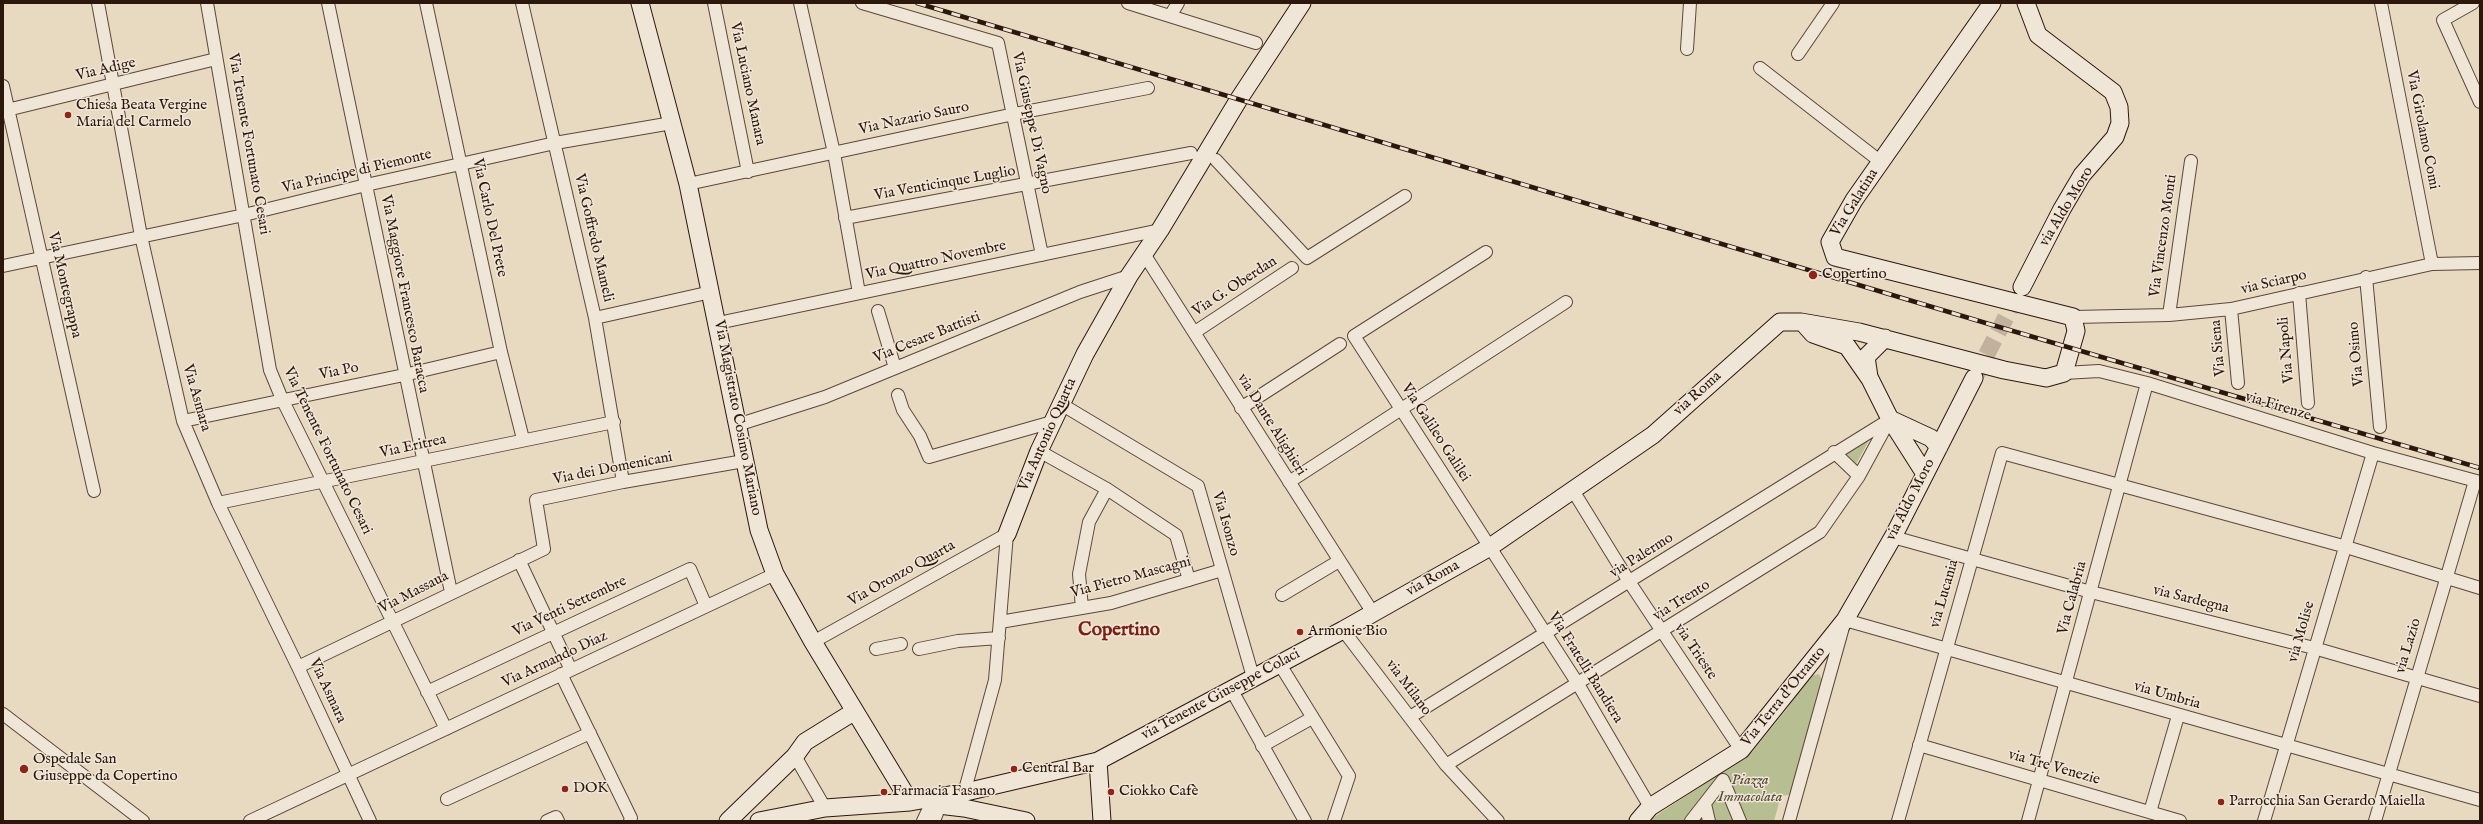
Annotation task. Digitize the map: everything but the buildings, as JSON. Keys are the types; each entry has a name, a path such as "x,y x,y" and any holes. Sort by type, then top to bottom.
{"street":[{"name":"Via Asmara","path":"98,3 141,236 183,421 218,503 298,667 370,821"},
{"name":"Via Tenente Fortunato Cesari","path":"207,3 270,370 282,399 446,728"},
{"name":"Via Maggiore Francesco Baracca","path":"328,3 404,375 451,592"},
{"name":"Via Carlo Del Prete","path":"426,3 462,164 501,352 523,439"},
{"name":"Via Goffredo Mameli","path":"522,3 595,318 614,422 623,482"},
{"name":"Via Magistrato Cosimo Mariano","path":"640,3 688,184 718,323 744,461 759,530 775,574 813,642 910,802"},
{"name":"Via Luciano Manara","path":"714,3 748,172"},
{"path":"800,3 834,154 859,293"},
{"name":"Via Giuseppe Di Vagno","path":"862,3 998,42 1042,255"},
{"path":"1128,3 1256,43"},
{"path":"1170,16 1178,3"},
{"name":"Via Antonio Quarta","path":"970,791 995,680 1007,534 1039,451 1085,354 1129,276 1160,230 1239,99 1302,3"},
{"path":"1688,49 1690,3"},
{"path":"1798,54 1833,3"},
{"name":"Via Galatina","path":"1992,3 1854,200 1830,242 1835,257 2073,317"},
{"name":"via Aldo Moro","path":"2022,286 2066,202 2082,175 2115,137 2120,123 2119,107 2113,92 2038,35 2026,3"},
{"name":"Via Girolamo Comi","path":"2382,3 2432,264"},
{"path":"2473,3 2443,20 2480,102"},
{"name":"Via Adige","path":"6,110 216,59"},
{"path":"1760,68 1881,162"},
{"name":"Via Montegrappa","path":"3,86 6,110 94,491"},
{"name":"Via Nazario Sauro","path":"688,184 834,154 1014,114 1148,88"},
{"name":"Via Principe di Piemonte","path":"3,266 141,236 244,216 366,185 554,143 672,123"},
{"name":"Via Venticinque Luglio","path":"845,218 1028,185 1191,153"},
{"path":"1216,160 1307,258 1405,196"},
{"name":"Via Vincenzo Monti","path":"2169,315 2191,161"},
{"name":"Via Quattro Novembre","path":"718,323 1160,230"},
{"name":"Via Galileo Galilei","path":"1486,252 1354,336 1490,547"},
{"name":"via Dante Alighieri","path":"1144,254 1373,613"},
{"name":"via Sciarpo","path":"2073,317 2169,315 2231,309 2366,277 2432,264 2480,263"},
{"name":"Via G. Oberdan","path":"1195,332 1292,268"},
{"name":"Via Cesare Battisti","path":"737,425 825,397 1080,292 1129,276"},
{"name":"Via Osimo","path":"2366,277 2380,427"},
{"path":"595,318 711,292"},
{"name":"Via Napoli","path":"2299,293 2308,403"},
{"path":"1289,482 1566,302"},
{"name":"Via Siena","path":"2231,309 2238,383"},
{"path":"878,311 894,368"},
{"path":"2064,373 2073,347 2076,331 2073,317"},
{"name":"via Roma","path":"1343,630 1490,547 1653,434 1780,322 1801,322 1859,332 2004,370 2046,378 2064,373"},
{"path":"1801,322 1813,334 1847,346 1870,379 1890,419 1916,444 1939,447"},
{"path":"1847,346 1859,332"},
{"path":"1859,332 1870,379"},
{"path":"1866,357 1885,338"},
{"path":"1241,408 1340,344"},
{"name":"Via Po","path":"183,421 282,399 404,375 501,352"},
{"name":"via Firenze","path":"2064,373 2099,371 2147,383 2373,453 2478,482"},
{"name":"via Aldo Moro","path":"1845,620 1893,537 1974,378"},
{"name":"Via Calabria","path":"2028,821 2147,383"},
{"path":"898,395 903,410 920,436 929,457 1052,422"},
{"name":"Via Isonzo","path":"1061,404 1198,486 1253,677"},
{"path":"1906,433 1935,427 1954,418"},
{"name":"via Palermo","path":"1410,717 1630,583 1834,452 1890,419"},
{"name":"via Trento","path":"1446,765 1662,632 1820,532 1859,476 1890,419"},
{"name":"Via Eritrea","path":"218,503 423,462 523,439 614,422"},
{"path":"1906,433 1925,474"},
{"path":"1039,451 1107,489 1176,535 1189,580"},
{"path":"1834,452 1859,476"},
{"name":"via Lucania","path":"1919,745 2002,453 2119,485"},
{"name":"via Molise","path":"2264,821 2344,546 2373,453"},
{"name":"Via dei Domenicani","path":"544,549 536,500 623,482 744,461"},
{"name":"via Lazio","path":"2375,821 2416,678 2478,482"},
{"path":"2119,485 2344,546 2480,588"},
{"path":"1082,608 1079,574 1089,522 1107,489"},
{"name":"via Trieste","path":"1572,489 1630,583 1741,750"},
{"name":"Via Oronzo Quarta","path":"813,642 1007,534"},
{"name":"via Sardegna","path":"1893,537 1972,557 2091,592 2314,648 2480,696"},
{"name":"Via Fratelli Bandiera","path":"1490,547 1578,684 1650,807"},
{"name":"Via Massaua","path":"298,667 451,592 544,549"},
{"path":"519,560 553,633 566,672 590,733 630,820"},
{"path":"1282,595 1339,561"},
{"name":"Via Venti Settembre","path":"428,692 690,569 706,606"},
{"name":"Via Pietro Mascagni","path":"1000,622 1111,603 1222,570"},
{"name":"Via Armando Diaz","path":"250,821 775,574"},
{"path":"1789,821 1845,620"},
{"name":"via Umbria","path":"1845,620 1946,647 2178,716 2480,800"},
{"name":"Via Terra d'Otranto","path":"1638,821 1650,807 1741,750 1845,620"},
{"name":"via Tenente Giuseppe Colaci","path":"936,807 970,791 1098,761 1343,630"},
{"name":"via Milano","path":"1343,630 1446,765 1498,821"},
{"path":"919,649 958,641 999,638"},
{"path":"876,650 902,644"},
{"path":"1279,663 1348,776 1334,821"},
{"path":"1231,689 1305,821"},
{"path":"728,821 795,756 805,742 855,711"},
{"path":"3,714 143,821"},
{"path":"2150,812 2178,716"},
{"path":"1262,746 1312,718"},
{"path":"447,799 590,733"},
{"path":"1898,821 1919,745"},
{"name":"via Tre Venezie","path":"1919,745 2180,821"},
{"path":"795,756 825,808"},
{"path":"1098,761 1102,821"},
{"path":"1691,821 1723,780 1740,821"},
{"path":"964,809 970,798 970,791"},
{"path":"750,798 749,809 759,821 825,808 910,802 936,807 964,809 1026,821"},
{"path":"1704,804 1709,821"},
{"path":"923,821 936,807"},
{"path":"547,821 556,817 558,821"}],"green space":[{"path":"1871,437 1856,464 1844,452"},
{"name":"Piazza Immacolata","path":"1819,674 1822,680 1794,794 1781,796 1774,821 1648,821 1752,752 1786,710 1810,676"}],"tunnel":[{"path":"1975,377 2020,290"}],"railway":[{"path":"917,3 1989,324 2480,468"}],"place":[{"name":"Chiesa Beata Vergine Maria del Carmelo","path":"68,115"},
{"name":"Copertino","path":"1813,275"},
{"name":"Armonie Bio","path":"1300,632"},
{"name":"Ospedale San Giuseppe da Copertino","path":"24,769"},
{"name":"Central Bar","path":"1014,769"},
{"name":"DOK","path":"565,789"},
{"name":"Farmacia Fasano","path":"884,792"},
{"name":"Ciokko Cafè","path":"1111,792"},
{"name":"Parrocchia San Gerardo Maiella","path":"2221,802"}],"district":[{"name":"Copertino","path":"1119,631"}]}
